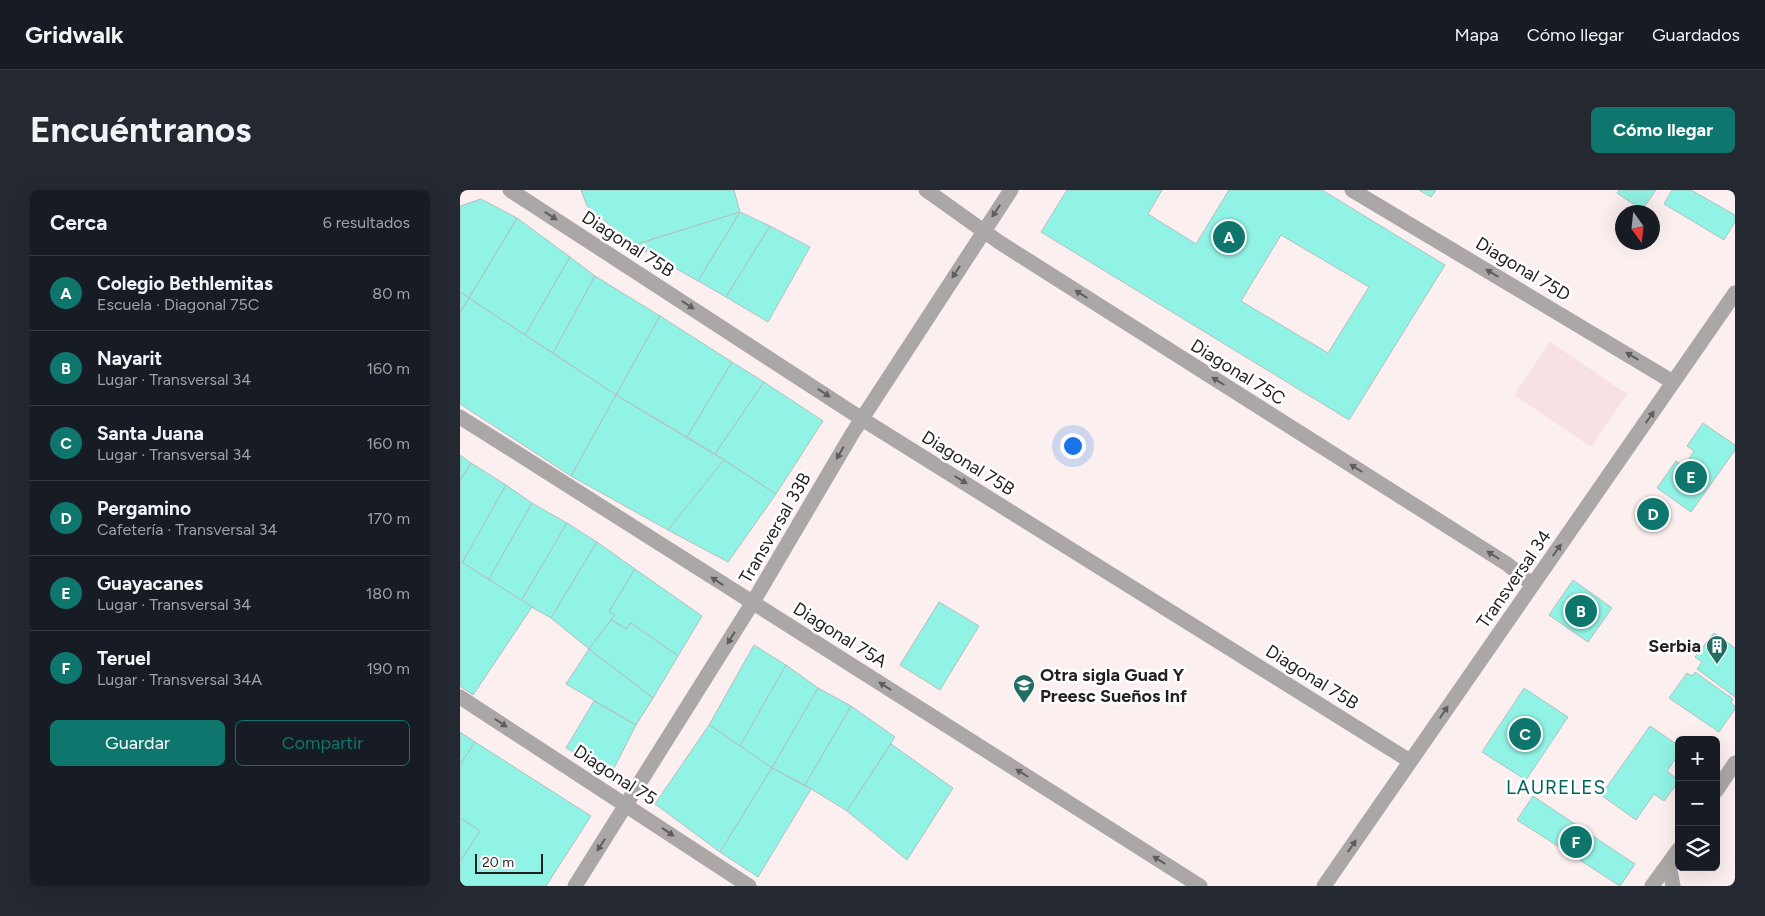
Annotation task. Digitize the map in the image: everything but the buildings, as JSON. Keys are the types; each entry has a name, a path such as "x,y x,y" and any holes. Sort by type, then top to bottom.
{"street":[{"name":"Diagonal 75B","path":"510,190 862,419 1410,762"},
{"name":"Diagonal 75C","path":"926,190 982,231 1507,564 1532,584"},
{"name":"Transversal 33B","path":"575,886 753,602 862,419 1010,190"},
{"name":"Diagonal 75D","path":"1352,190 1674,382"},
{"name":"Transversal 34","path":"1324,886 1735,294"},
{"name":"Diagonal 75A","path":"460,417 1200,886"},
{"name":"Diagonal 75","path":"460,697 749,886"},
{"path":"1720,786 1735,763"},
{"path":"1652,886 1675,855"},
{"path":"1669,865 1673,886"}],"shaded area":[{"path":"1550,342 1627,394 1591,447 1514,395"}],"place":[{"name":"Colegio Bethlemitas","path":"1229,237"},
{"name":"Guayacanes","path":"1691,477"},
{"name":"Pergamino","path":"1653,514"},
{"name":"Nayarit","path":"1581,611"},
{"name":"Serbia","path":"1717,665"},
{"name":"Otra sigla Guad Y Preesc Sueños Inf","path":"1024,704"},
{"name":"Santa Juana","path":"1525,734"},
{"name":"Teruel","path":"1576,842"}],"district":[{"name":"LAURELES","path":"1556,787"}]}
